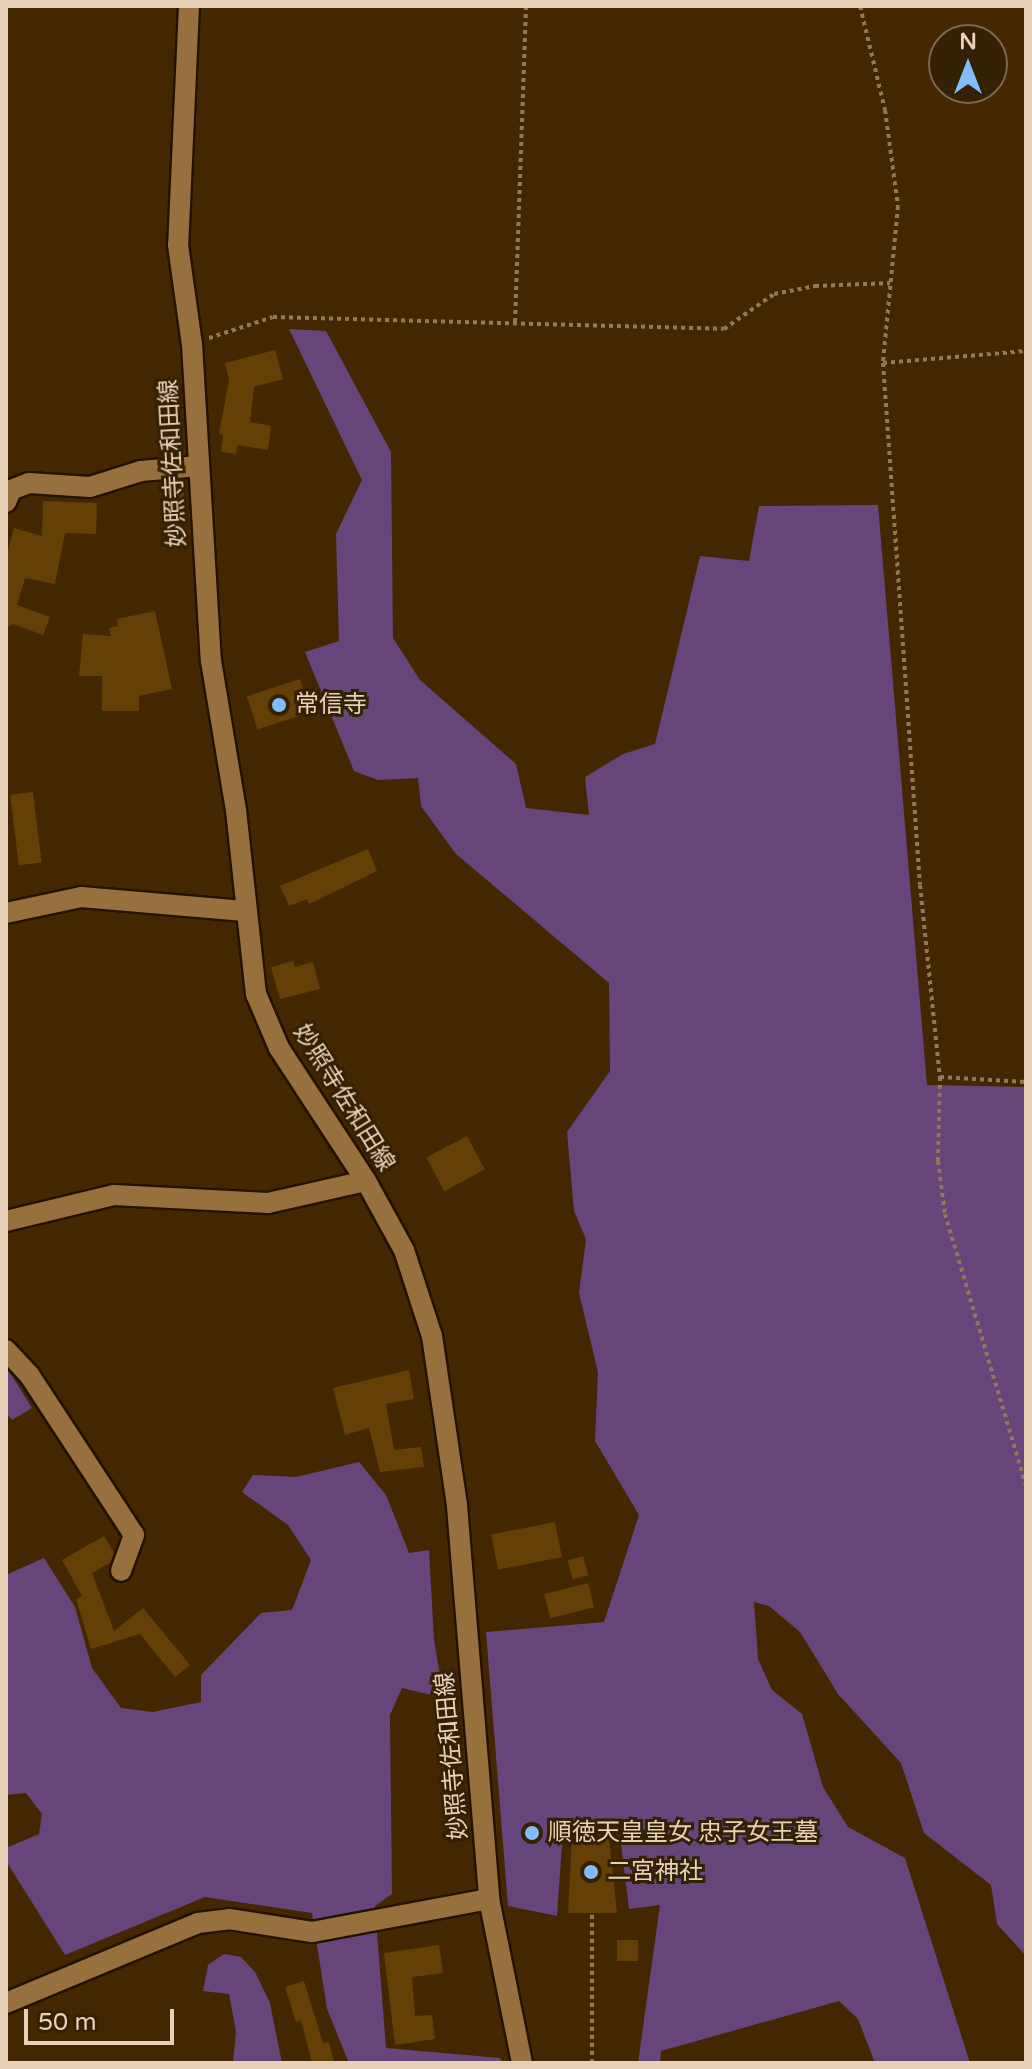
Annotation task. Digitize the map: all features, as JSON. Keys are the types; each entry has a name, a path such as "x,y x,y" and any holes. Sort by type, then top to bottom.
{"main road":[{"name":"妙照寺佐和田線","path":"185,6 178,245 192,344 211,661 236,810 244,911 256,994 279,1048 366,1181 404,1250 432,1336 457,1506 489,1899 522,2063"},
{"path":"6,502 11,490 29,483 90,487 141,471 199,466"},
{"path":"6,913 81,897 244,911"},
{"path":"6,1221 114,1195 268,1203 366,1181"},
{"path":"6,1350 30,1376 134,1535 121,1571"},
{"path":"6,2003 198,1923 229,1919 312,1932 489,1899"}],"path":[{"path":"515,322 526,6"},
{"path":"860,6 885,110 898,206 883,363 920,885 940,1077 938,1161 945,1214 1026,1485"},
{"path":"192,344 273,317 724,329 774,294 791,289 890,283"},
{"path":"883,363 1026,351"},
{"path":"940,1077 1026,1082"},
{"path":"592,1913 592,2063"}],"shaded area":[{"path":"289,329 326,331 391,452 393,638 420,680 516,764 526,808 589,815 585,777 623,754 655,744 700,556 749,561 759,506 878,505 927,1085 1026,1087 1026,1956 997,1924 991,1885 924,1833 901,1763 838,1694 800,1632 769,1606 754,1602 758,1659 772,1690 802,1714 823,1787 848,1827 905,1858 970,2063 875,2063 858,2019 839,2001 661,2051 660,2063 638,2063 660,1905 629,1909 619,1827 563,1830 557,1916 508,1906 486,1632 604,1622 639,1515 595,1441 598,1372 579,1293 586,1239 574,1211 567,1132 610,1071 609,983 456,854 421,806 418,778 378,780 354,771 305,652 339,641 336,534 362,480"},
{"path":"6,1366 32,1408 12,1420 6,1413"},
{"path":"359,1462 386,1495 409,1553 429,1550 434,1640 444,1698 402,1688 390,1715 392,1894 375,1906 386,2048 500,2058 503,2063 349,2063 327,2009 312,1913 205,1897 65,1955 6,1861 6,1848 39,1834 42,1814 26,1793 6,1795 6,1575 44,1558 75,1607 92,1668 121,1708 153,1712 201,1702 201,1675 261,1613 292,1610 311,1560 288,1525 242,1492 253,1475 296,1477"},
{"path":"224,1954 241,1957 255,1972 270,2003 282,2063 233,2063 236,2032 229,1994 203,1991 208,1965"}],"building":[{"path":"275,350 283,379 254,387 250,422 271,426 268,450 237,445 236,454 221,452 223,435 219,434 229,380 225,363"},
{"path":"164,480 184,480 184,511 164,511"},
{"path":"43,501 97,503 96,534 65,533 55,584 25,578 17,605 50,617 43,635 13,624 6,628 6,557 14,528 42,536"},
{"path":"155,611 172,689 139,696 139,711 102,711 102,676 79,676 83,634 111,636 109,628 118,626 117,619"},
{"name":"常信寺","path":"300,679 311,712 258,730 247,696"},
{"path":"33,792 42,862 19,865 10,795"},
{"path":"368,849 377,871 309,904 307,899 289,906 280,886"},
{"path":"293,961 295,967 313,962 320,989 280,999 271,967"},
{"path":"467,1136 485,1170 444,1191 426,1158"},
{"path":"409,1370 414,1399 386,1404 394,1450 421,1447 424,1467 380,1472 369,1428 345,1435 333,1388"},
{"path":"555,1522 562,1557 498,1570 491,1534"},
{"path":"104,1536 114,1553 110,1563 92,1573 114,1631 143,1608 190,1665 175,1677 140,1634 91,1649 76,1599 82,1596 62,1560"},
{"path":"583,1556 588,1575 573,1579 568,1560"},
{"path":"588,1583 594,1607 550,1618 544,1594"},
{"name":"二宮神社","path":"572,1838 609,1838 617,1913 568,1913"},
{"path":"617,1940 638,1940 638,1961 617,1961"},
{"path":"439,1945 443,1973 412,1977 415,2016 432,2015 435,2039 395,2045 384,1953"},
{"path":"304,1981 323,2043 329,2042 334,2063 312,2063 301,2020 296,2022 285,1987"}],"place":[{"name":"常信寺","path":"279,705"},
{"name":"順徳天皇皇女 忠子女王墓","path":"532,1833"},
{"name":"二宮神社","path":"591,1872"}]}
